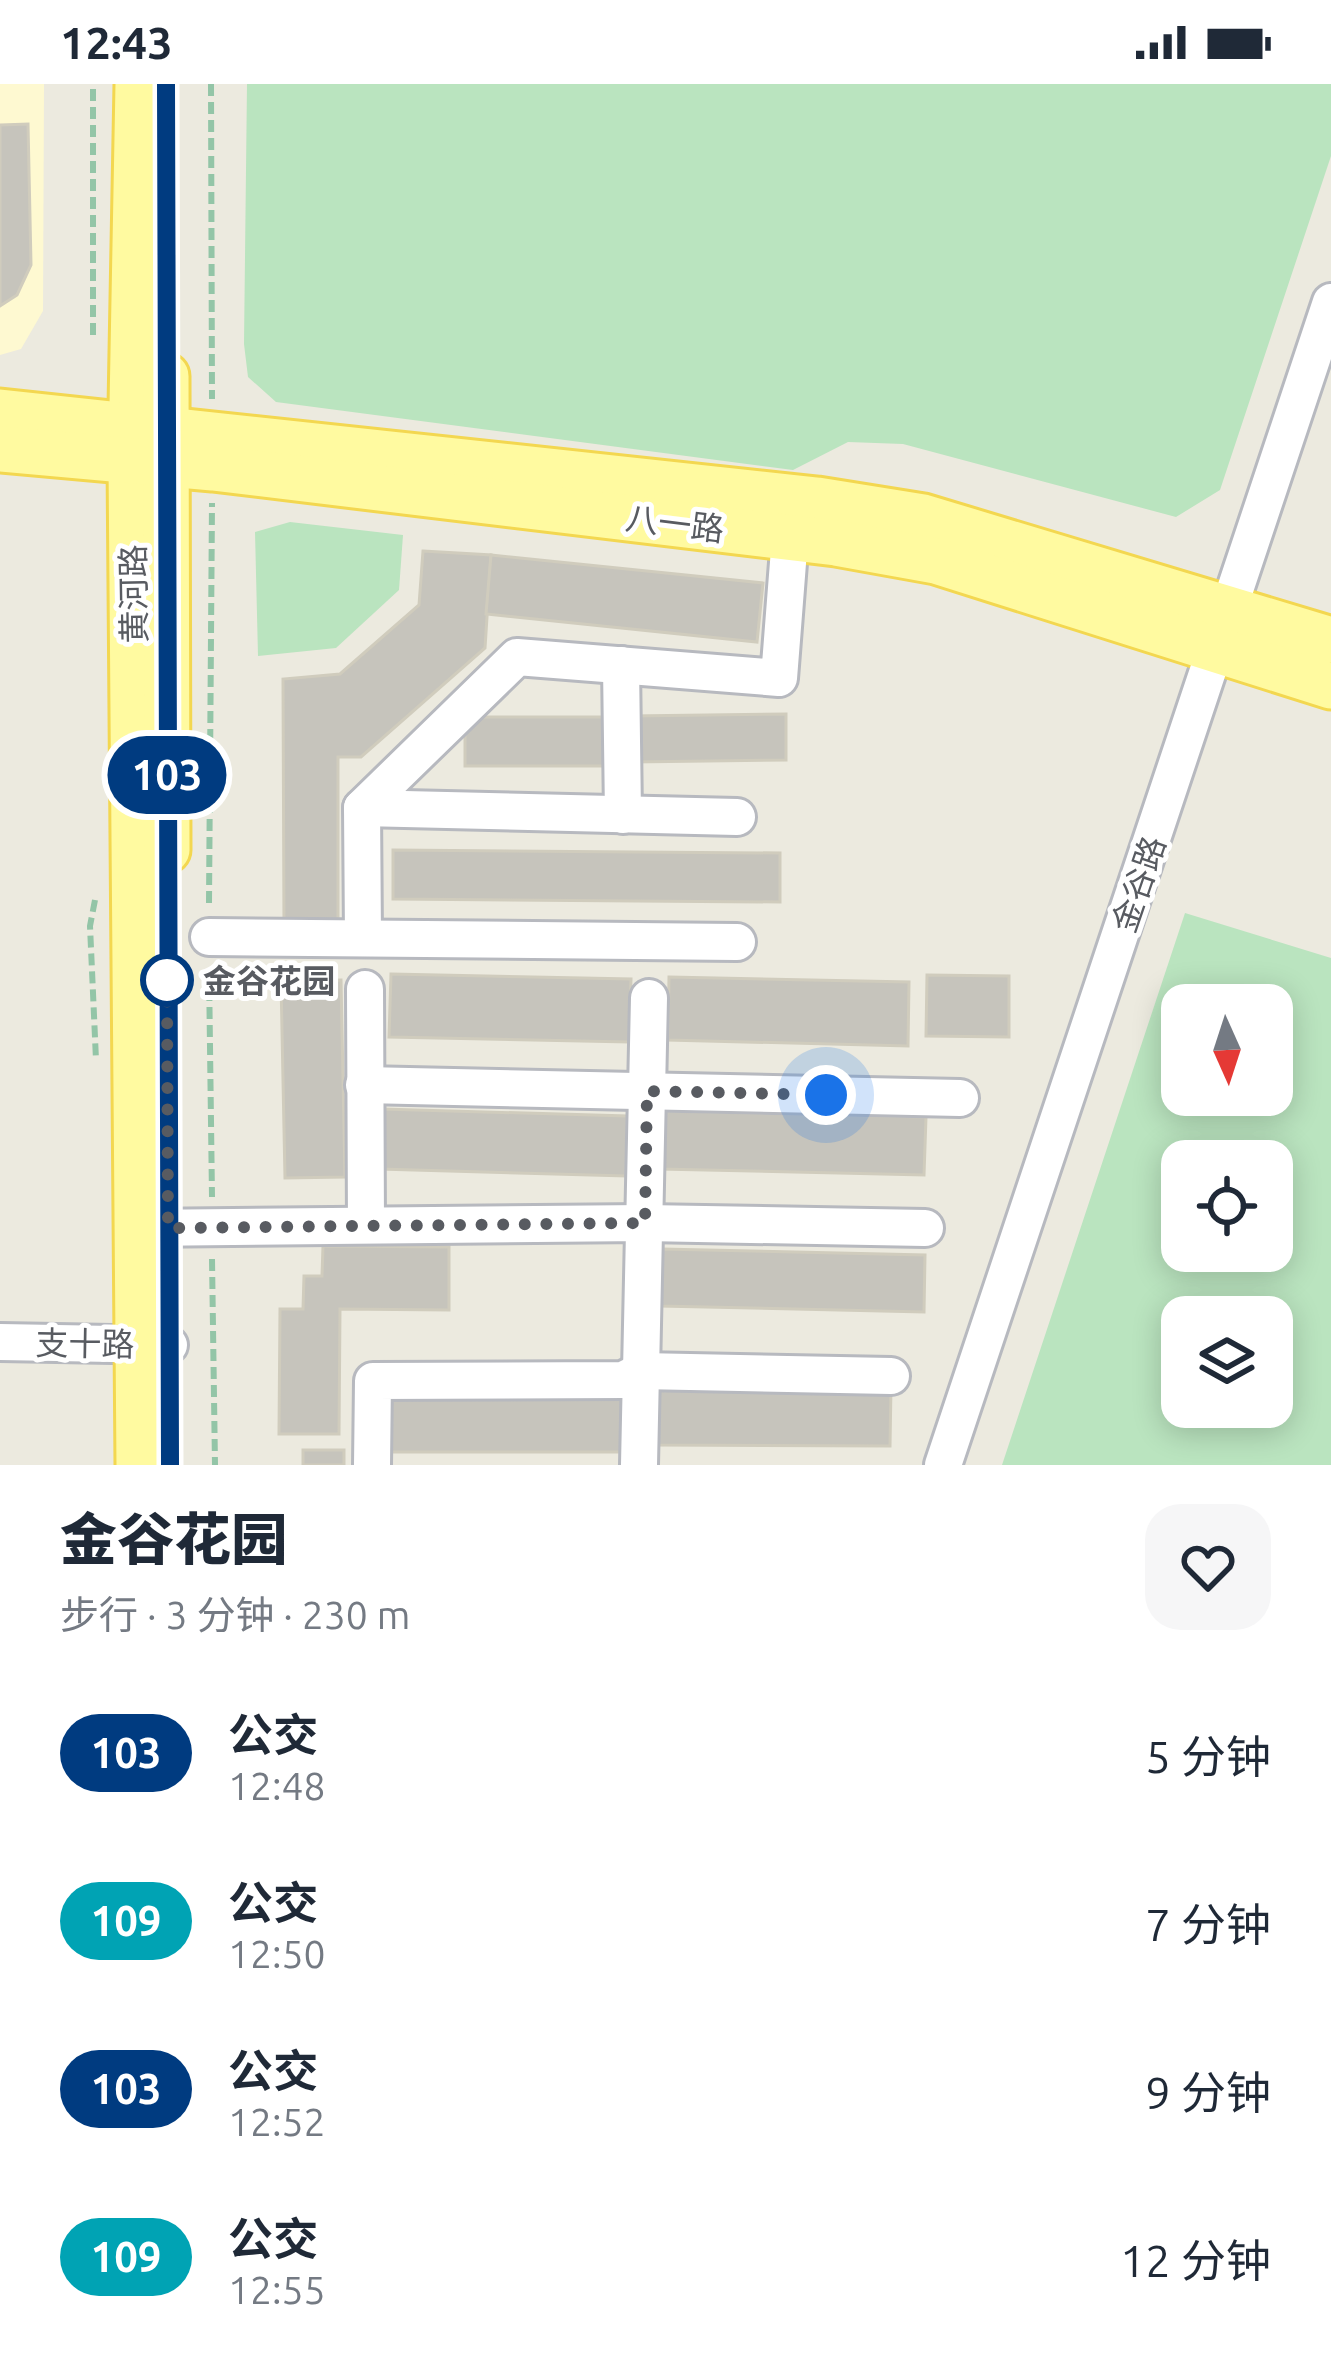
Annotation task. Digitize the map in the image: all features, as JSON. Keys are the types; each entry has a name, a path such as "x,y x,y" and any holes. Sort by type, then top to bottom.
{"main road":[{"name":"黄河路","path":"138,84 149,444 154,1228 154,1345 140,1465"},
{"name":"黄河路","path":"149,444 166,84"},
{"name":"八一路","path":"0,412 149,444 936,562 1224,628 1331,640"},
{"name":"八一路","path":"0,449 149,444 212,434 902,513 1224,628 1331,686"},
{"name":"黄河路","path":"154,1345 170,1465"}],"street":[{"name":"金谷路","path":"943,1465 1331,302"},
{"path":"363,938 362,808 517,657 779,678 790,537"},
{"path":"621,665 622,815"},
{"path":"362,808 736,818"},
{"path":"209,937 737,942"},
{"path":"365,988 366,1225"},
{"path":"640,1465 649,998"},
{"path":"364,1085 960,1098"},
{"path":"154,1228 645,1223 925,1228"},
{"name":"支十路","path":"0,1342 154,1345"},
{"path":"372,1465 373,1382 623,1380 641,1371 891,1376"}],"path":[{"path":"211,84 212,434"}],"shaded area":[{"path":"0,84 44,84 43,311 21,349 0,355"}],"green space":[{"path":"247,84 1331,84 1331,156 1220,490 1176,517 903,444 848,442 793,470 276,402 248,377 244,344"},
{"path":"290,522 403,535 399,590 336,648 258,656 255,532"},
{"path":"1185,913 1331,958 1331,1465 1002,1465 1161,985 1161,1116 1293,1116 1293,984 1161,984"}],"building":[{"path":"28,124 31,265 17,295 0,306 0,125"},
{"path":"423,551 491,555 485,648 361,757 338,757 338,925 284,925 283,679 340,674 419,605"},
{"path":"491,555 763,583 757,642 486,614"},
{"path":"786,714 786,760 632,762 631,716"},
{"path":"465,717 604,717 604,766 465,766"},
{"path":"393,850 780,853 780,902 393,899"},
{"path":"391,974 631,979 629,1042 389,1037"},
{"path":"927,975 1009,976 1009,1037 926,1036"},
{"path":"669,977 909,982 908,1046 668,1040"},
{"path":"341,980 345,1177 285,1178 281,981"},
{"path":"382,1109 627,1116 626,1176 380,1169"},
{"path":"661,1111 926,1117 924,1175 660,1169"},
{"path":"323,1246 449,1247 449,1310 340,1309 339,1434 279,1434 280,1309 303,1309 304,1276 322,1276"},
{"path":"661,1249 925,1255 924,1312 660,1306"},
{"path":"657,1385 891,1386 890,1446 656,1445"},
{"path":"389,1392 623,1392 623,1452 389,1452"},
{"path":"303,1450 344,1450 344,1465 303,1465"}],"bus line":[{"name":"103","path":"166,84 170,1465"}],"place":[{"name":"金谷花园","path":"167,980"}],"route":[{"path":"167,980 168,1228 645,1223 647,1091 826,1095"}]}
